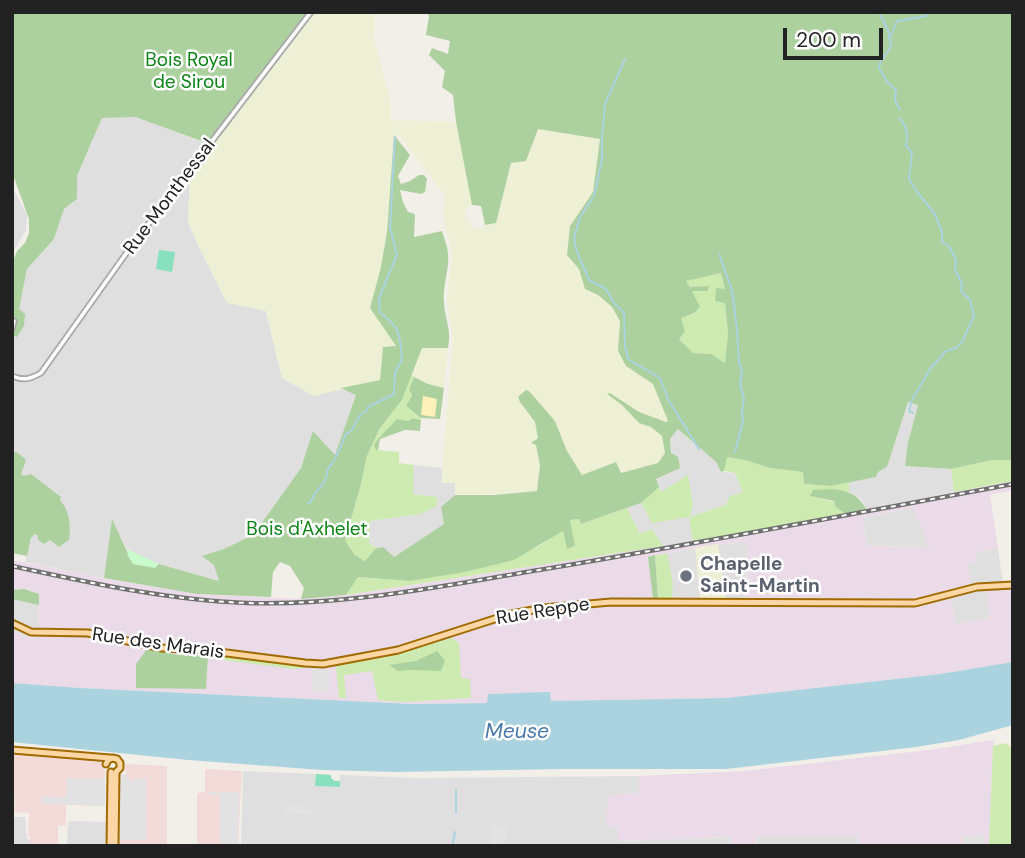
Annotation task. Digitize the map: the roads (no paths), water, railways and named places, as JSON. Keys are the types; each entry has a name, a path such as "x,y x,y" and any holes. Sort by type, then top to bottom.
{"main road":[{"name":"Rue Reppe","path":"305,663 323,664 397,650 507,615 543,608 611,602 915,603 977,587 1013,585"},
{"name":"Rue des Marais","path":"12,623 31,632 88,633 162,648 203,650 305,663"},
{"path":"12,750 115,758 119,761 120,766 113,772 113,846"},
{"path":"96,758 113,772"},
{"path":"106,764 110,758"}],"street":[{"name":"Rue Monthessal","path":"12,376 27,380 41,373 130,248 311,12"},
{"path":"12,321 12,329"}],"water":[{"name":"Meuse","path":"1013,662 1013,725 959,740 916,747 726,769 396,772 322,770 12,742 12,683 413,704 487,703 488,694 550,692 551,701 726,698 940,674"}],"waterway":[{"path":"879,12 888,30 891,46 879,68 887,82 896,90 895,100 900,110"},
{"path":"891,36 897,21 926,16 926,12"},
{"path":"625,59 605,104 602,159 594,196 580,217 574,237 576,249 589,280 606,289 624,313 628,359 660,378 669,401 699,449"},
{"path":"899,118 907,131 906,146 912,152 909,179 934,213 942,231 942,242 949,246 956,260 955,269 962,284 961,291 970,300 974,316 962,342 956,348 946,351 930,369 912,400 909,411 913,413"},
{"path":"308,503 323,483 346,434 352,430 360,415 367,411 368,407 394,394 395,372 402,360 401,345 396,328 380,313 379,298 397,255 390,228 395,137"},
{"path":"719,254 732,290 742,372 740,385 744,398 743,421 735,452"},
{"path":"456,790 456,813"},
{"path":"453,843 455,832"}],"railway":[{"path":"12,566 158,594 217,601 285,603 360,598 545,569 1013,484"}],"place":[{"name":"Chapelle Saint-Martin","path":"686,576"}],"park label":[{"name":"Bois Royal de Sirou","path":"189,72"},
{"name":"Bois d'Axhelet","path":"307,530"}]}
